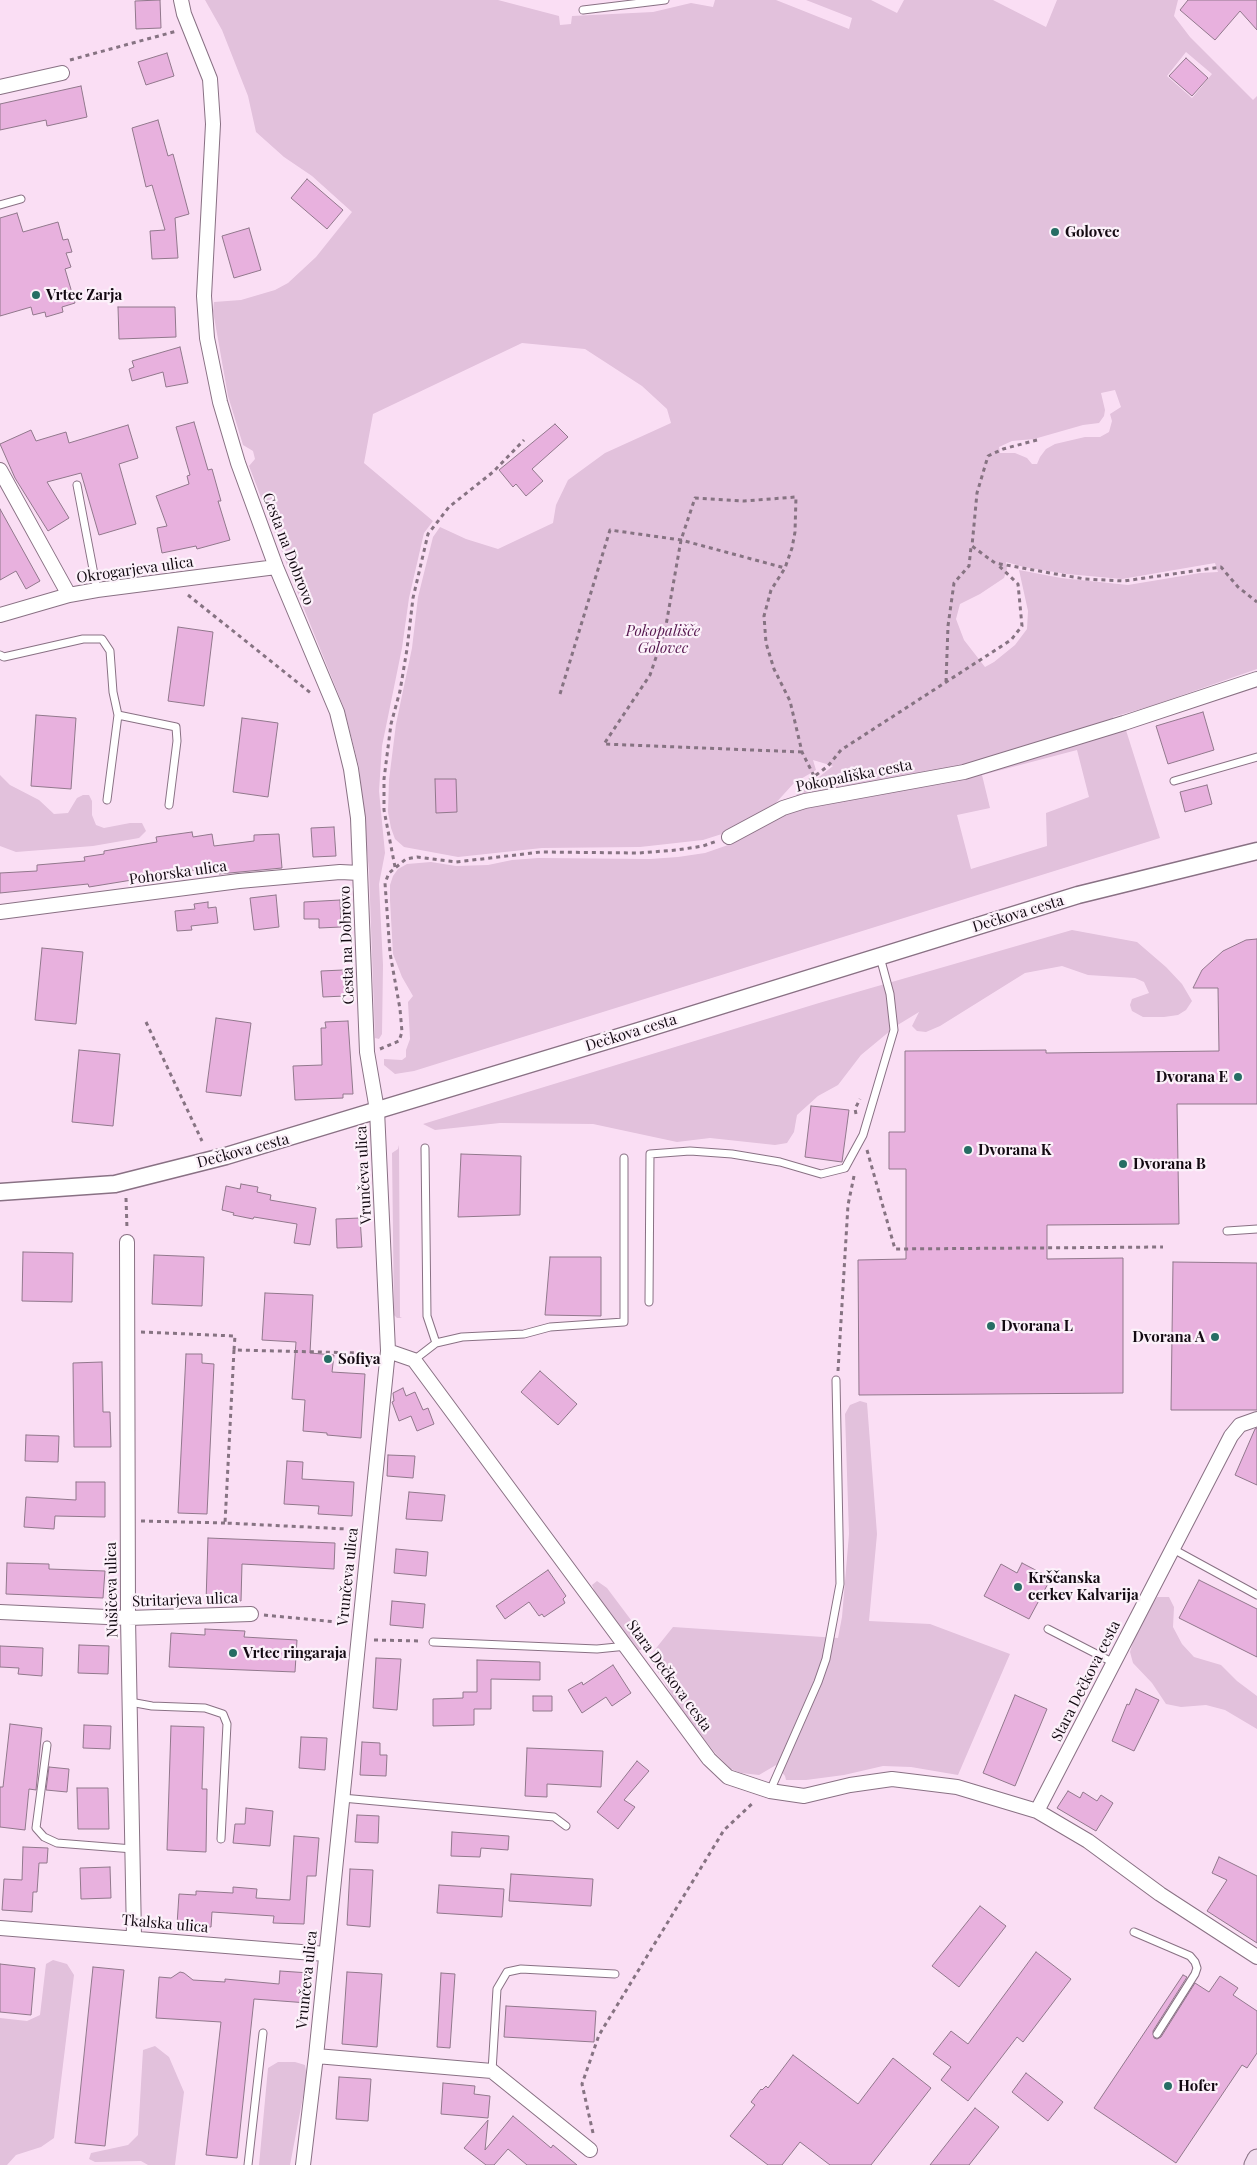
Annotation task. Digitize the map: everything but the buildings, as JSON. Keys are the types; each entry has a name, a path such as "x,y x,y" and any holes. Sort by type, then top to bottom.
{"main road":[{"path":"1254,2165 1257,2159"}],"street":[{"name":"Cesta na Dobrovo","path":"181,0 189,28 210,79 213,124 204,296 207,338 220,402 238,463 276,567 337,712 351,769 358,818 367,1052 377,1110"},
{"path":"0,87 62,73"},
{"path":"0,470 69,596"},
{"name":"Okrogarjeva ulica","path":"0,615 97,590 276,567"},
{"name":"Pokopališka cesta","path":"729,837 783,808 805,801 964,772 1124,723 1257,679"},
{"name":"Dečkova cesta","path":"0,1192 115,1184 226,1156 313,1131 1078,895 1257,850"},
{"name":"Pohorska ulica","path":"0,912 239,881 340,872 360,873"},
{"name":"Vrunčeva ulica","path":"303,2165 316,2056 388,1351 377,1110"},
{"name":"Nušičeva ulica","path":"127,1242 128,1618 134,1937"},
{"path":"388,1351 414,1360"},
{"name":"Stara Dečkova cesta","path":"414,1360 709,1758 728,1777 768,1790 804,1796 850,1785 892,1779 957,1787 1037,1811 1088,1841 1160,1894 1257,1957"},
{"name":"Stara Dečkova cesta","path":"1037,1811 1231,1436 1240,1425 1257,1420"},
{"name":"Stritarjeva ulica","path":"0,1612 128,1618 251,1614"},
{"name":"Tkalska ulica","path":"0,1928 134,1937 326,1954"},
{"path":"316,2056 492,2071 592,2144"}],"lane":[{"path":"583,10 665,0"},
{"path":"0,204 21,199"},
{"path":"78,485 97,590"},
{"path":"0,655 4,657 83,640 102,639 110,651 113,692 118,715 107,800"},
{"path":"118,715 176,727 177,741 169,805"},
{"path":"1174,781 1257,757"},
{"path":"649,1302 650,1154 690,1151 732,1154 780,1162 821,1174 845,1168 863,1135 894,1030 890,994 880,956"},
{"path":"425,1148 427,1316 436,1342"},
{"path":"414,1360 436,1342 462,1336 524,1334 550,1327 624,1322 624,1158"},
{"path":"1227,1231 1257,1229"},
{"path":"768,1790 818,1682 826,1659 840,1584 836,1380"},
{"path":"1172,1549 1257,1595"},
{"path":"1048,1629 1114,1663"},
{"path":"433,1642 597,1649 627,1646"},
{"path":"130,1702 152,1706 205,1708 223,1714 227,1724 222,1840"},
{"path":"47,1745 36,1828 44,1837 57,1843 133,1848"},
{"path":"342,1798 554,1817 566,1826"},
{"path":"1134,1932 1190,1956 1197,1968 1157,2034"},
{"path":"492,2071 497,1989 507,1972 521,1970 615,1974"},
{"path":"248,2165 263,2033"}],"path":[{"path":"62,73 70,59 189,28"},
{"path":"395,867 384,810 384,779 391,724 408,649 413,598 428,534 449,507 493,472 524,440"},
{"path":"946,682 948,626 954,583 969,566 978,493 988,456 1004,449 1037,440"},
{"path":"802,752 604,744 650,675 665,631 680,540 695,498 744,502 796,498 795,532 785,568 771,590 764,616 766,643 774,669 790,701 802,752 814,776"},
{"path":"560,694 610,530 680,540 785,568"},
{"path":"801,787 828,766 841,750 1011,640 1022,626 1018,584 995,563 972,546"},
{"path":"995,563 1086,579 1124,581 1221,567 1238,587 1257,602"},
{"path":"188,595 312,694"},
{"path":"367,1052 384,1048 399,1041 402,1032 390,953 385,883 389,873 395,867 411,858 456,862 541,852 639,853 677,850 703,846 729,837"},
{"path":"146,1022 202,1141"},
{"path":"863,1094 854,1109 894,1248 1163,1247"},
{"path":"836,1390 848,1205 856,1170"},
{"path":"126,1182 127,1242"},
{"path":"128,1332 235,1336 225,1522"},
{"path":"234,1350 362,1353"},
{"path":"128,1520 225,1522 347,1529"},
{"path":"251,1614 360,1624"},
{"path":"358,1639 433,1642"},
{"path":"592,2144 582,2084 599,2035 724,1830 768,1790"}],"green space":[{"name":"Pokopališče Golovec","path":"205,0 498,0 559,16 560,25 571,24 572,16 653,12 691,3 713,7 715,0 776,0 849,29 852,18 806,0 871,0 897,13 904,0 993,0 1046,27 1057,0 1178,0 1174,16 1190,37 1253,100 1257,96 1257,669 1151,706 1113,717 1116,728 1125,727 1160,838 414,1071 395,1074 384,1065 384,1059 402,1060 406,1057 406,1050 410,1039 408,1002 413,996 402,977 393,954 390,900 390,885 393,876 398,869 407,864 431,862 456,866 488,865 512,860 538,858 650,859 705,853 731,844 796,809 941,782 926,772 796,796 833,766 813,760 816,770 794,783 773,806 725,833 703,840 640,847 542,848 458,857 404,847 395,839 388,812 389,780 396,724 412,648 418,597 433,537 440,527 466,539 498,549 553,523 556,505 568,480 605,453 671,423 667,409 642,386 585,349 522,343 373,414 364,463 433,521 424,533 409,598 402,648 382,746 379,791 385,853 379,884 383,965 382,1034 379,1039 375,1038 369,871 359,767 344,708 249,466 255,459 253,451 243,445 228,396 213,311 214,302 241,300 275,290 288,283 316,257 352,212 312,176 284,157 256,132 248,96 222,30","holes":["1186,52 1212,74 1192,98 1167,76","1115,390 1121,407 1110,414 1112,421 1109,432 1100,437 1085,437 1055,444 1046,449 1037,464 1032,464 1027,458 1015,453 1000,453 999,447 1012,441 1034,439 1083,425 1099,423 1104,416 1105,410 1101,393","1006,562 1067,574 1122,579 1215,563 1218,572 1200,573 1128,585 1061,578 1019,570 1028,611 1027,629 1015,645 985,667 964,640 956,619 960,604 980,594 1004,578 1007,569","1077,750 1089,797 1046,813 1047,846 971,869 957,815 990,808 982,775"]},
{"path":"0,775 10,785 39,800 54,814 68,813 77,798 89,795 92,801 92,815 96,825 104,828 130,823 142,823 146,831 139,838 93,846 16,852 0,846"},
{"path":"1072,930 1137,942 1166,967 1182,984 1192,1001 1186,1010 1178,1015 1143,1017 1132,1011 1130,1005 1132,999 1149,993 1144,982 1135,978 1088,975 1062,966 1025,973 940,1026 926,1032 917,1031 912,1026 919,1012 896,1026 861,1055 838,1085 818,1096 797,1115 794,1132 787,1143 775,1145 710,1138 677,1142 593,1124 500,1123 435,1130 423,1124 819,1003"},
{"path":"399,1145 400,1317 402,1318 397,1318 394,1315 392,1153 398,1149"},
{"path":"860,1401 867,1403 877,1534 869,1621 930,1624 1010,1654 958,1775 911,1767 883,1766 844,1775 806,1780 786,1780 776,1765 759,1775 741,1773 731,1769 715,1753 676,1702 649,1657 673,1627 838,1638 842,1617 849,1534 845,1414 850,1405"},
{"path":"597,1581 607,1588 643,1636 646,1642 641,1650 637,1650 595,1592 592,1585"},
{"path":"1157,1597 1169,1597 1174,1607 1173,1627 1182,1644 1194,1657 1221,1665 1237,1681 1257,1696 1257,1729 1225,1710 1206,1705 1181,1707 1166,1704 1152,1683 1133,1663 1130,1652 1137,1629"},
{"path":"53,1960 67,1964 74,1975 54,2138 41,2147 16,2155 7,2165 0,2165 0,2018 27,2021 40,2015 46,1964"},
{"path":"155,2046 169,2057 184,2092 175,2165 148,2165 141,2161 95,2162 89,2159 91,2153 128,2145 138,2135 143,2050"},
{"path":"278,2062 295,2062 305,2065 307,2076 290,2165 259,2165 268,2068"}],"place":[{"name":"Golovec","path":"1055,232"},
{"name":"Vrtec Zarja","path":"36,295"},
{"name":"Dvorana E","path":"1238,1077"},
{"name":"Dvorana K","path":"968,1150"},
{"name":"Dvorana B","path":"1123,1164"},
{"name":"Dvorana L","path":"991,1326"},
{"name":"Dvorana A","path":"1215,1337"},
{"name":"Sofiya","path":"328,1359"},
{"name":"Krščanska cerkev Kalvarija","path":"1018,1587"},
{"name":"Vrtec ringaraja","path":"233,1653"},
{"name":"Hofer","path":"1168,2086"}]}
